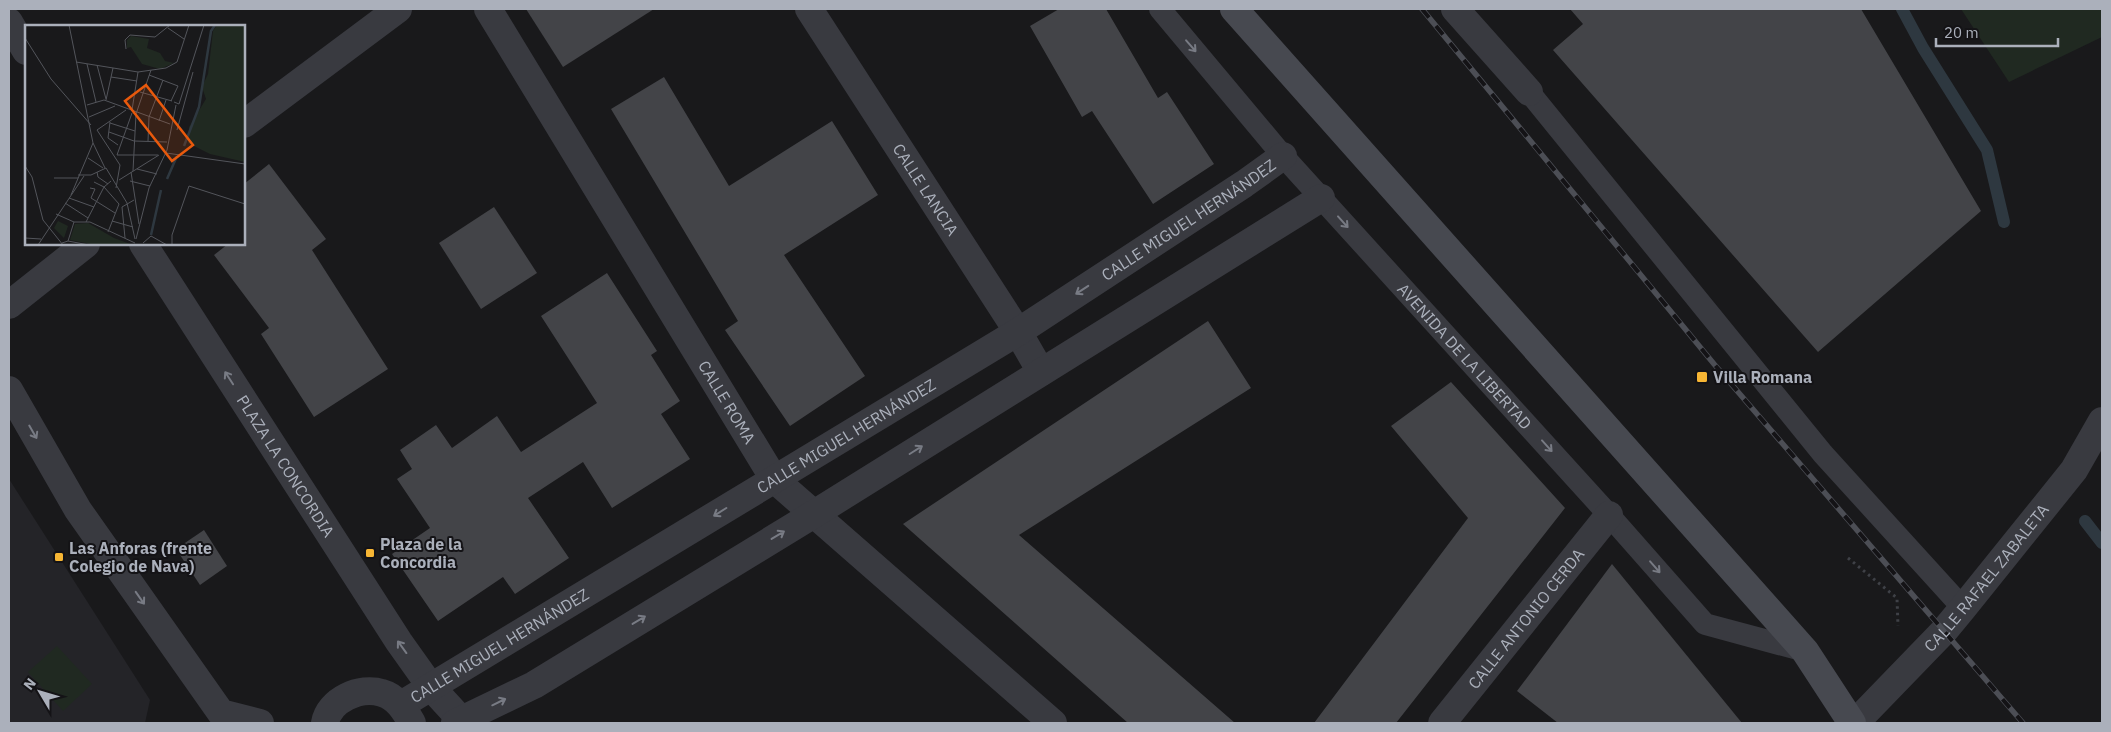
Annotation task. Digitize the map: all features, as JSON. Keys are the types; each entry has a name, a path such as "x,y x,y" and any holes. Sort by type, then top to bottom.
{"main road":[{"path":"1234,9 1804,651 1854,723"}],"street":[{"path":"245,123 398,9"},
{"name":"CALLE ROMA","path":"488,9 774,478 1053,723"},
{"name":"CALLE LANCIA","path":"809,9 1018,332 1041,372"},
{"path":"1455,9 1529,92"},
{"path":"9,22 25,49"},
{"name":"CALLE MIGUEL HERNÁNDEZ","path":"407,714 431,687 1018,332 1244,184 1283,156"},
{"path":"460,722 534,685 814,514 1321,198"},
{"path":"9,305 85,245"},
{"name":"PLAZA LA CONCORDIA","path":"144,245 399,642 431,687 460,722"},
{"path":"9,390 78,510 220,718 260,723"},
{"name":"CALLE RAFAEL ZABALETA","path":"1854,723 1944,631 1963,608 2074,470 2102,421"},
{"name":"CALLE ANTONIO CERDA","path":"1442,723 1609,515"},
{"path":"325,723 326,718 340,700 360,692 382,693 407,714"}],"lane":[{"name":"AVENIDA DE LA LIBERTAD","path":"1160,9 1283,156 1609,515 1705,624 1804,651"},
{"path":"1529,92 1823,454 1963,608"}],"path":[{"path":"1848,558 1896,598 1898,632"}],"shaded area":[{"path":"1961,9 2102,9 2102,37 2009,82"},
{"path":"9,479 150,700 145,723 9,723"},
{"path":"57,646 92,684 63,711 28,672"}],"building":[{"path":"526,9 654,9 563,67"},
{"path":"1059,9 1106,9 1158,98 1167,92 1214,164 1153,204 1092,111 1082,117 1030,26"},
{"path":"1570,9 1861,9 1981,211 1818,352 1553,50 1583,24"},
{"path":"664,77 729,186 832,121 878,195 784,255 865,376 790,426 725,330 738,321 611,109"},
{"path":"269,164 326,239 312,250 388,369 314,417 261,334 269,328 214,255 227,245 245,245 245,183"},
{"path":"494,207 537,273 481,309 439,243"},
{"path":"607,273 657,351 651,355 680,401 661,414 690,459 612,508 583,462 528,498 569,558 515,594 503,577 438,621 392,554 430,528 397,479 412,469 400,450 436,425 452,448 497,416 521,452 597,403 541,316"},
{"path":"1208,321 1251,388 1019,535 1235,723 1128,723 903,524"},
{"path":"1451,382 1565,508 1396,723 1314,723 1468,518 1391,426"},
{"path":"204,530 227,566 200,585 176,549"},
{"path":"1612,564 1742,723 1558,723 1517,691"}],"waterway":[{"path":"1902,9 1923,48 1987,150 2004,222"},
{"path":"2085,521 2102,543"}],"railway":[{"path":"1422,9 1714,364 2023,723"}],"place":[{"name":"Villa Romana","path":"1702,377"},
{"name":"Plaza de la Concordia","path":"370,553"},
{"name":"Las Anforas (frente Colegio de Nava)","path":"59,557"}]}
